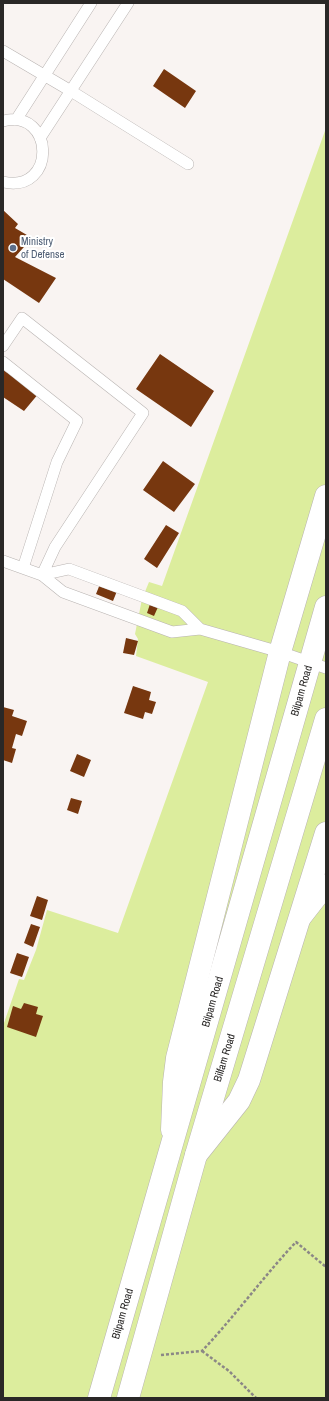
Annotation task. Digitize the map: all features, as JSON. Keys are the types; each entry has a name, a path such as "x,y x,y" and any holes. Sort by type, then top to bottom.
{"main road":[{"path":"172,1147 174,1082 177,1058 280,652 326,496"},
{"name":"Bilpam Road","path":"99,1398 172,1147 318,665 326,606"},
{"name":"Bilfam Road","path":"128,1398 196,1155 326,719"},
{"path":"196,1155 239,1101 249,1080 326,833"}],"street":[{"path":"300,917 326,885"}],"lane":[{"path":"16,120 43,75 91,3"},
{"path":"40,138 128,3"},
{"path":"3,51 71,91 188,164"},
{"path":"3,121 20,120 30,125 37,132 42,142 44,152 42,162 29,178 19,182 3,182"},
{"path":"3,346 22,318 143,413 55,548 42,575"},
{"path":"3,362 77,422 57,462 23,568"},
{"path":"3,561 42,575 63,592 144,623 172,632 200,629 280,652 318,665"},
{"path":"42,575 69,570 182,611 200,629"}],"path":[{"path":"139,1358 202,1351 224,1328 271,1269 296,1242 326,1267"},
{"path":"202,1351 229,1371 256,1398"}],"green space":[{"path":"326,128 326,1398 3,1398 3,1026 19,979 24,980 36,950 47,910 118,933 208,682 136,656 138,639 135,634 142,599 149,582 162,586"}],"building":[{"path":"164,69 196,91 185,108 153,86"},
{"name":"Ministry of Defense","path":"3,210 18,224 15,228 32,238 15,257 56,278 39,303 3,279"},
{"path":"160,354 214,391 191,427 136,389"},
{"path":"3,370 39,393 24,411 3,397"},
{"path":"163,461 195,484 174,512 143,490"},
{"path":"166,525 179,533 157,568 144,559"},
{"path":"100,584 117,591 113,601 96,594"},
{"path":"150,604 158,607 154,616 147,613"},
{"path":"126,638 138,641 134,655 123,653"},
{"path":"133,686 151,692 149,700 156,702 152,714 145,712 143,719 124,713"},
{"path":"3,707 14,710 12,716 27,721 22,736 16,734 12,748 16,749 12,763 3,760"},
{"path":"77,754 91,760 84,777 70,771"},
{"path":"71,798 82,801 78,814 67,810"},
{"path":"37,896 48,900 42,920 30,916"},
{"path":"31,924 40,927 33,947 24,943"},
{"path":"17,953 29,957 22,977 10,973"},
{"path":"24,1003 38,1007 36,1014 43,1016 36,1037 7,1027 13,1006 21,1009"}],"place":[{"name":"Ministry of Defense","path":"13,248"}]}
